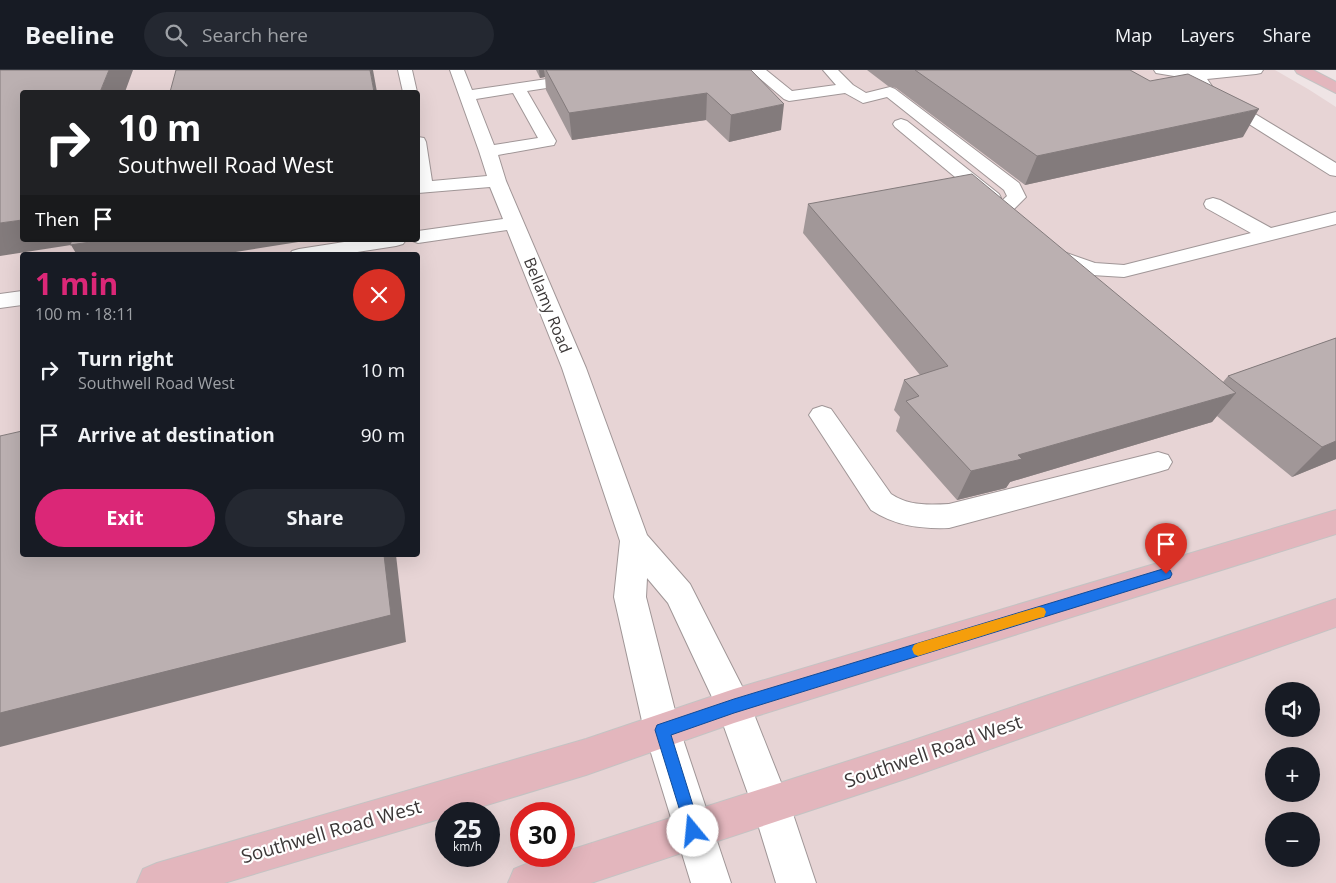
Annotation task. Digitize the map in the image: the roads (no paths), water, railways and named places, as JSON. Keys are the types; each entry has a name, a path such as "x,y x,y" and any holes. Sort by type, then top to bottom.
{"main road":[{"path":"1302,70 1336,88"},
{"name":"Southwell Road West","path":"157,883 586,757 734,706 1336,522"},
{"name":"Southwell Road West","path":"528,883 911,759 1336,613"}],"street":[{"path":"404,70 409,90"},
{"path":"466,81 518,89 638,70"},
{"path":"757,70 789,96 848,88"},
{"path":"830,70 848,88 880,107 1004,208"},
{"path":"1161,70 1197,75 1256,70"},
{"path":"1197,75 1208,92 1336,171"},
{"name":"Bellamy Road","path":"466,81 497,181 574,368 635,541 678,594 734,706 771,805 796,883"},
{"path":"488,150 548,141 518,89"},
{"path":"880,107 890,92 1012,187 1017,197 1001,211 1048,253 1092,269 1124,271 1336,218"},
{"path":"420,173 421,188 497,181"},
{"path":"1213,204 1268,235"},
{"path":"420,237 515,223"},
{"path":"318,252 381,242"},
{"path":"0,301 20,298"},
{"path":"822,415 868,486 881,502 891,510 922,517 949,516 1158,462"},
{"name":"Bellamy Road","path":"635,541 630,597 662,730 693,831 712,883"}]}
